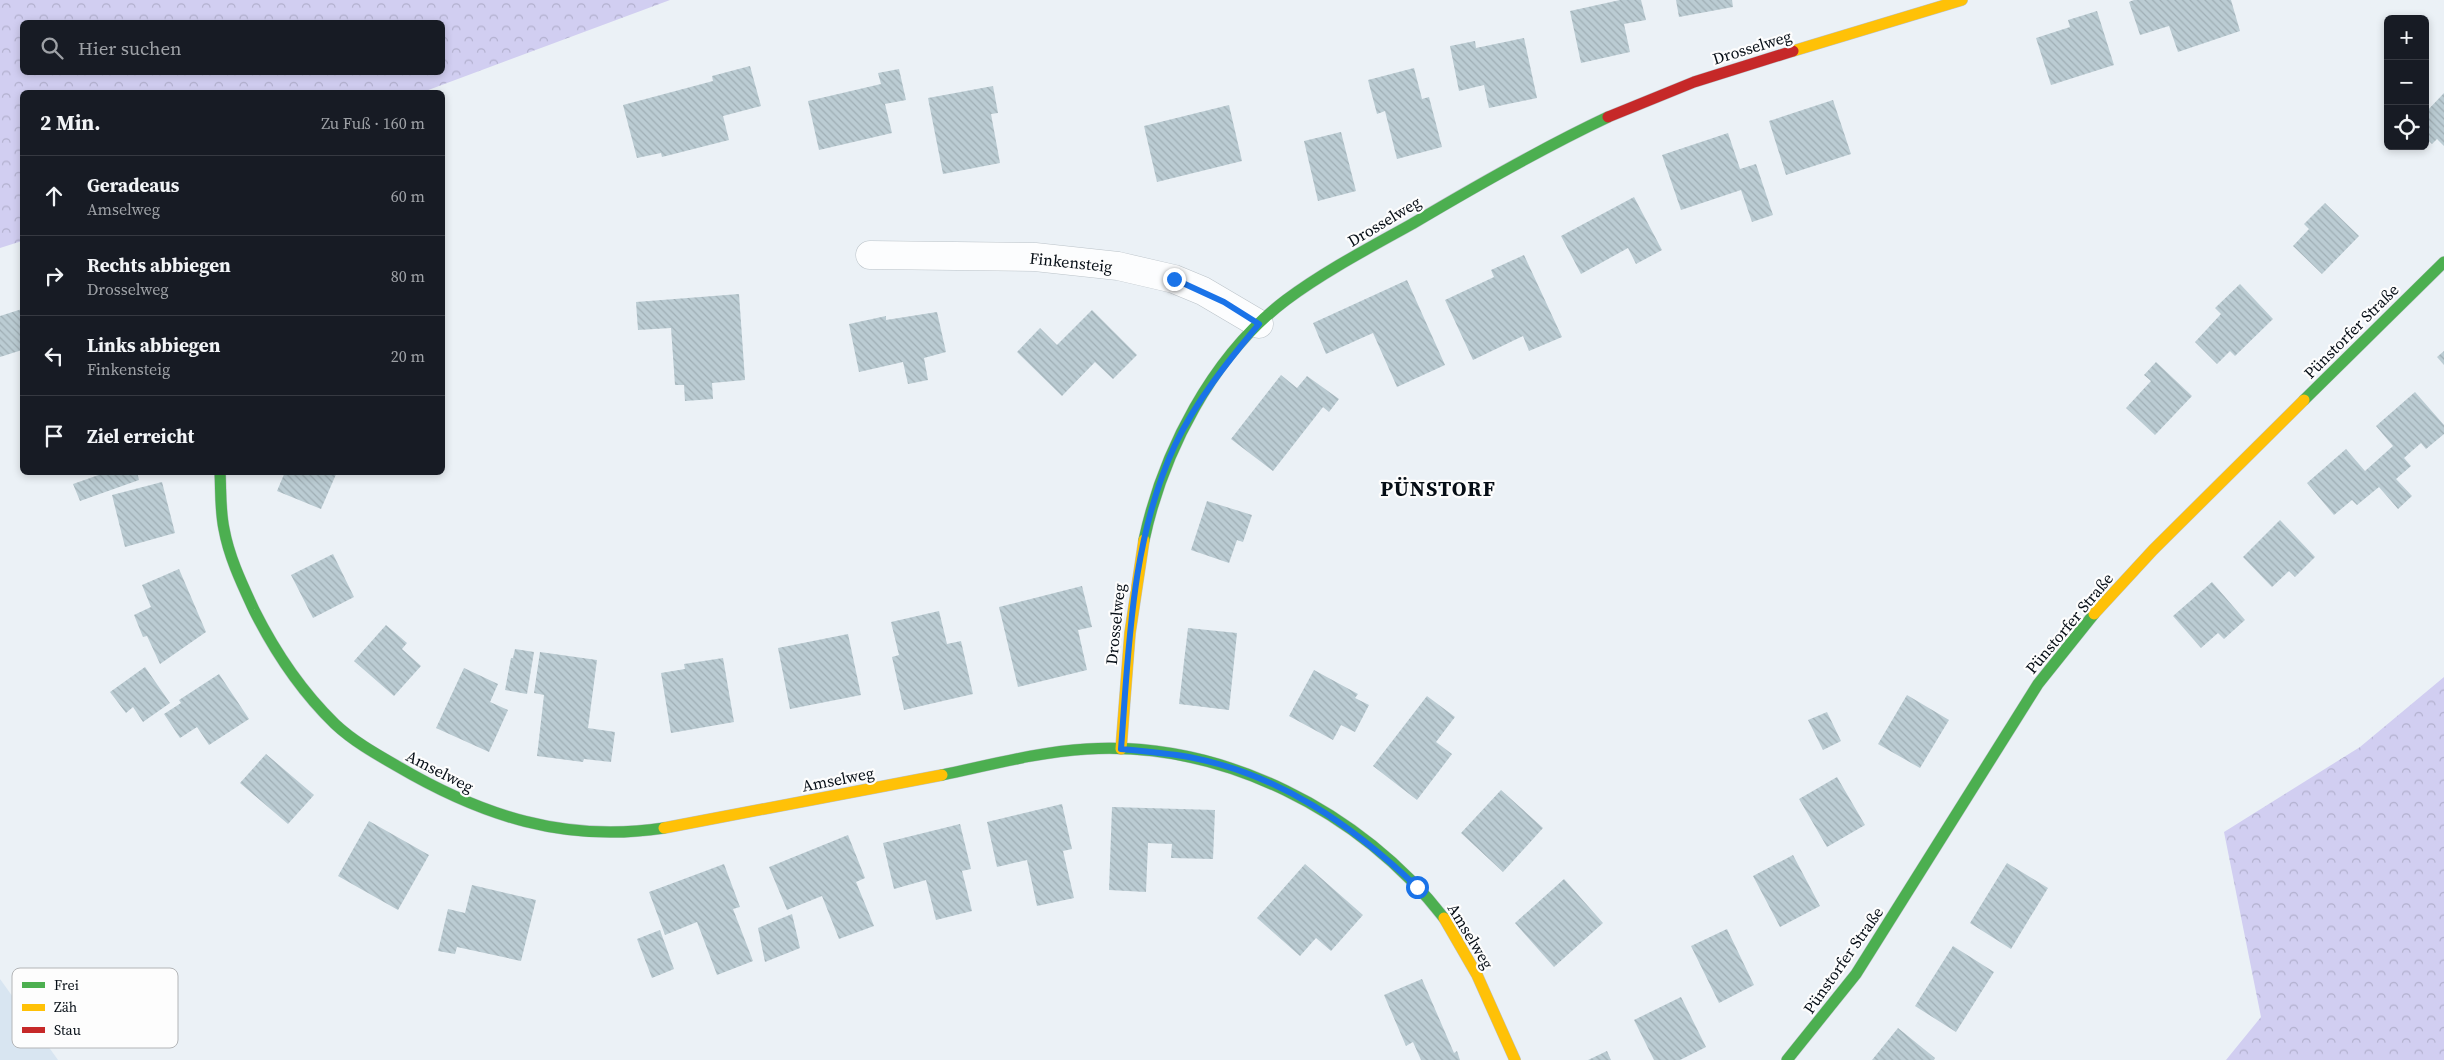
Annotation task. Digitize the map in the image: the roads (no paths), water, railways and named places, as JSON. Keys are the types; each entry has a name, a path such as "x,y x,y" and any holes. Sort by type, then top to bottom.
{"street":[{"name":"Drosselweg","path":"1121,749 1135,586 1153,503 1165,469 1188,422 1227,364 1259,324 1286,301 1375,244 1488,178 1565,136 1696,81 1962,0"},
{"name":"Finkensteig","path":"870,255 1035,257 1118,266 1174,279 1196,288 1224,302 1259,324"},
{"name":"Pünstorfer Straße","path":"1787,1060 1856,974 2038,684 2070,642 2105,600 2153,550 2444,262"},
{"name":"Amselweg","path":"220,475 223,524 239,575 266,632 314,703 351,738 420,781 466,803 498,814 561,830 603,833 688,824 1086,749 1121,749 1190,757 1264,780 1312,804 1362,838 1417,887 1450,926 1468,958 1516,1060"}],"district":[{"name":"PÜNSTORF","path":"1438,489"}]}
